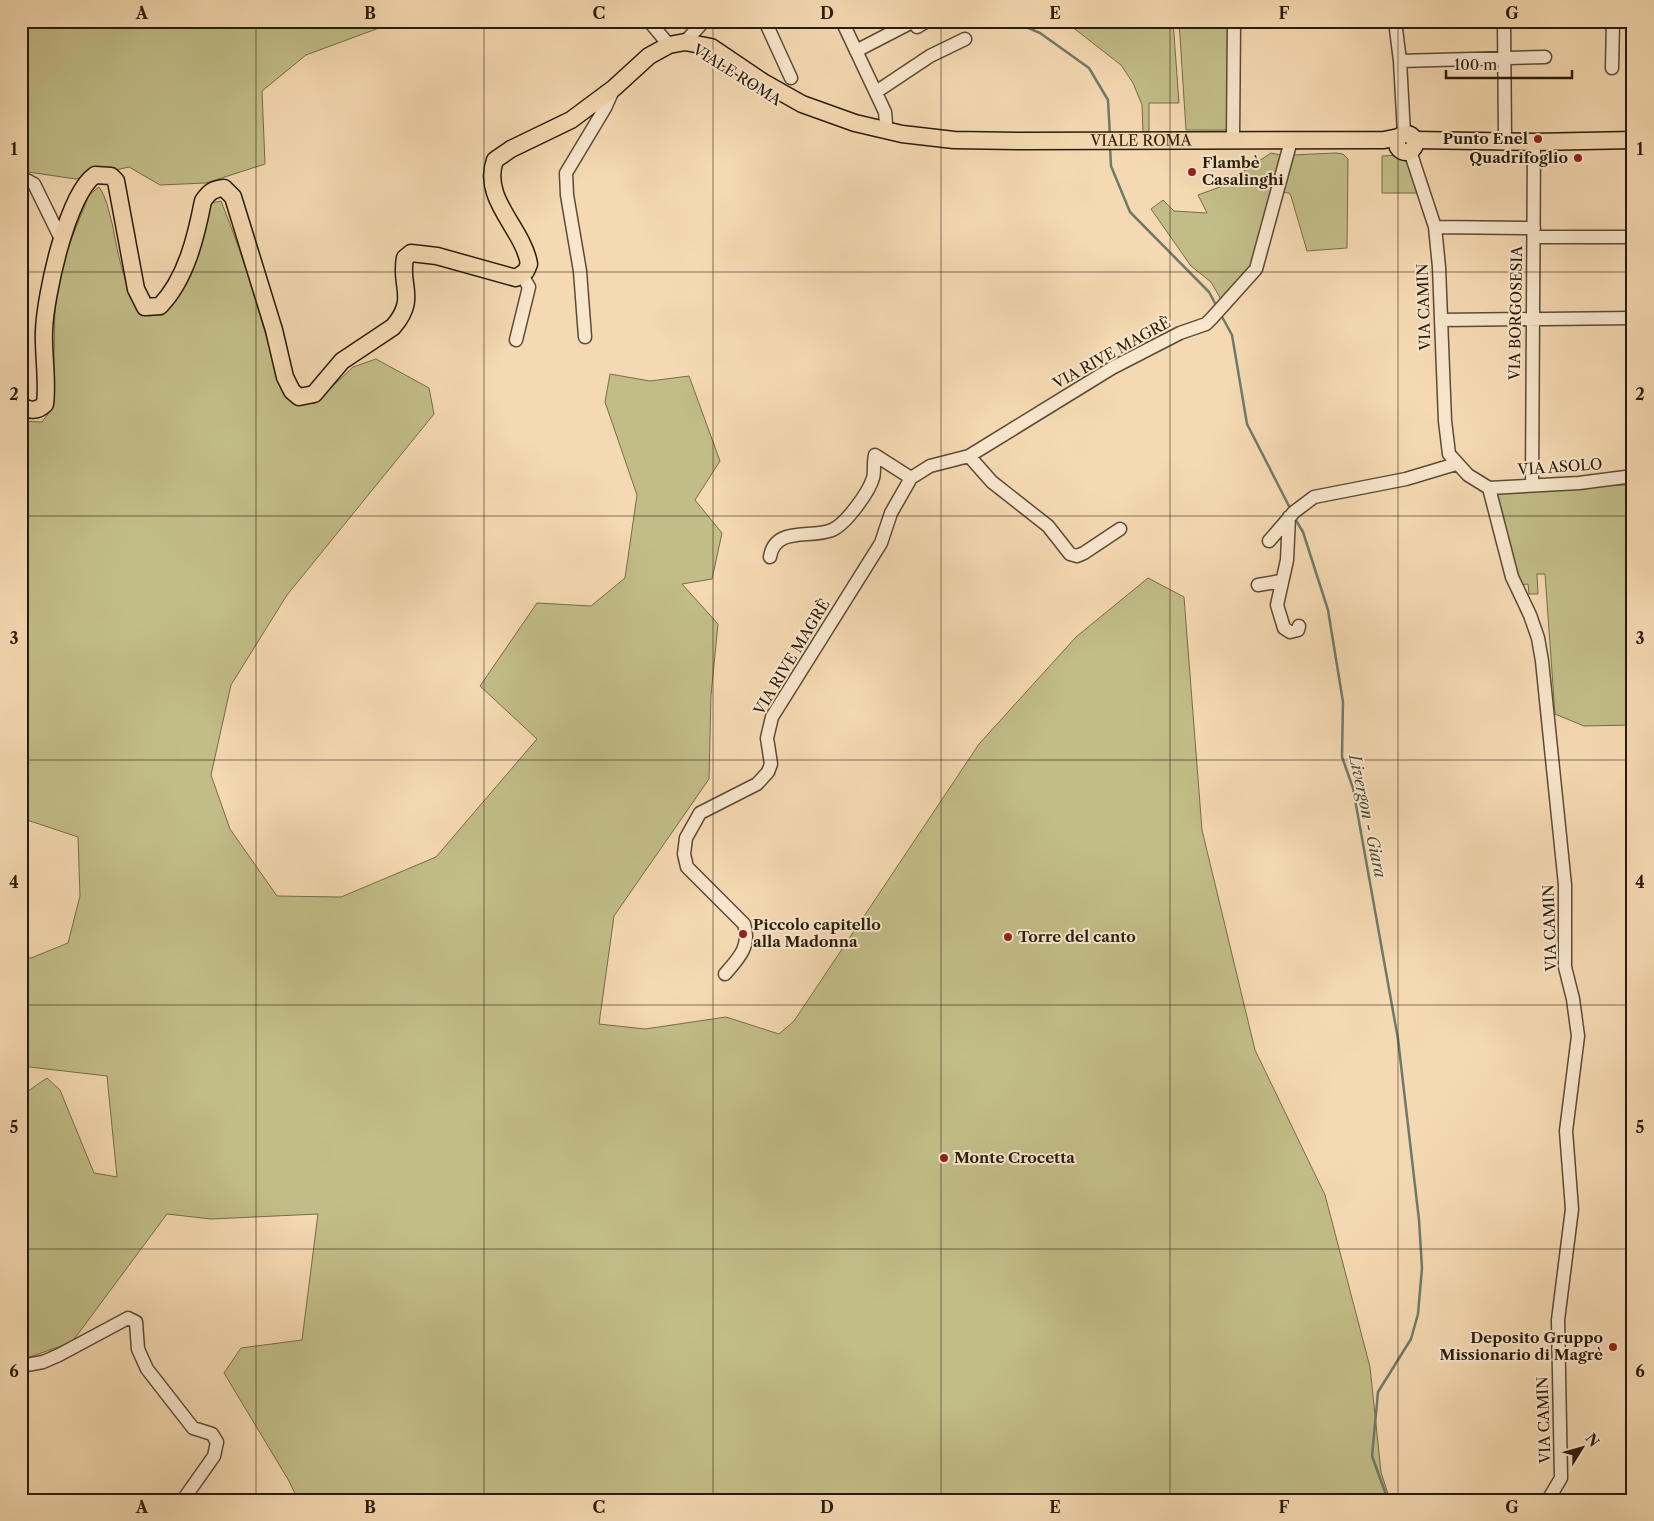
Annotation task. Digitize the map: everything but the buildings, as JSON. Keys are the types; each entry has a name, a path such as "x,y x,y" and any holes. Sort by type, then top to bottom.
{"main road":[{"path":"21,405 26,409 35,410 45,404 45,306 62,241 83,185 95,175 111,176 116,181 139,298 145,307 153,308 164,302 184,266 203,202 208,194 215,189 224,188 233,197 274,330 285,378 292,391 299,397 314,394 342,360 394,327 400,319 406,308 407,298 405,258 412,253 437,256 500,275 516,278 522,275 529,264 527,251 494,194 491,180 495,160 511,148 571,120 614,88 649,56 669,45 685,42"},
{"name":"VIALE ROMA","path":"685,42 712,47 763,82 802,104 883,130 954,140 1046,145"},
{"name":"VIALE ROMA","path":"685,42 749,85 796,112 838,129 920,145 962,149 1046,145 1289,144 1384,140 1405,142 1633,140"}],"street":[{"path":"649,21 669,45"},
{"path":"685,42 704,21"},
{"path":"765,21 791,78"},
{"path":"842,21 886,116 883,130"},
{"path":"856,51 914,21 916,27 927,21"},
{"path":"1233,143 1234,21"},
{"name":"VIA CAMIN","path":"1395,21 1400,61 1405,142 1435,227 1445,421 1449,454 1456,464"},
{"path":"1504,21 1504,141"},
{"path":"1612,68 1613,21"},
{"path":"876,92 930,56 966,39"},
{"path":"1400,61 1545,57"},
{"path":"585,337 580,271 567,195 566,173 605,108 614,88"},
{"name":"VIA BORGOSESIA","path":"1532,485 1534,142"},
{"name":"VIA RIVE MAGRÈ","path":"725,974 742,955 747,934 744,924 687,867 684,854 686,838 700,814 763,779 771,764 767,738 772,717 880,544 892,513 911,478 930,466 969,456 1112,368 1171,337 1206,324 1256,269 1261,256 1289,144"},
{"path":"21,177 34,184 62,241"},
{"path":"1435,227 1633,237"},
{"path":"516,340 530,287 522,275"},
{"path":"1441,320 1532,317 1633,318"},
{"path":"770,557 772,548 781,539 833,530 844,521 853,511 873,478 875,455 911,478"},
{"path":"969,456 992,482 1048,526 1070,554 1077,556 1084,553 1120,529"},
{"path":"1269,541 1289,517 1304,503 1314,497 1332,492 1406,479 1456,464 1468,475 1489,488"},
{"name":"VIA ASOLO","path":"1489,488 1579,483 1633,476"},
{"name":"VIA CAMIN","path":"1489,488 1512,577 1533,623 1542,661 1564,885 1565,967 1573,999 1578,1036 1566,1131 1572,1209 1558,1320 1562,1464 1561,1478 1548,1500"},
{"path":"1289,517 1287,560 1277,605 1280,624 1290,632 1298,630 1299,626"},
{"path":"1258,585 1281,581"},
{"path":"21,1366 51,1358 128,1318 133,1319 136,1322 138,1349 147,1369 193,1428 212,1434 217,1442 214,1456 183,1500"}],"shaded area":[{"path":"21,21 398,21 306,55 262,91 265,164 206,183 160,185 129,167 76,179 21,171"},
{"path":"1036,21 1173,21 1179,103 1149,103 1149,131 1143,133 1142,105 1133,83 1121,65 1071,26"},
{"path":"1179,21 1229,21 1228,128 1225,130 1186,130"},
{"path":"1271,153 1281,155 1255,264 1223,303 1211,282 1191,266 1151,209 1163,200 1174,211 1207,213 1198,195 1220,187 1222,182 1232,179"},
{"path":"1343,154 1348,159 1347,248 1307,251 1291,196 1289,193 1280,192 1292,155"},
{"path":"1403,155 1407,159 1419,193 1382,193 1382,156"},
{"path":"99,187 107,204 127,285 148,316 163,315 185,283 199,253 211,203 221,201 242,257 269,346 292,397 314,404 353,367 376,359 429,388 434,414 287,595 231,685 211,775 230,829 277,896 341,897 436,857 537,739 480,686 537,603 591,606 625,578 637,495 605,402 610,374 650,381 689,376 720,461 695,500 722,533 712,579 682,584 718,624 711,695 709,779 614,916 599,1024 645,1029 726,1017 779,1034 794,1021 979,744 1076,637 1148,578 1184,597 1202,830 1255,1050 1325,1195 1370,1367 1381,1472 1390,1500 298,1500 289,1481 224,1373 241,1348 302,1340 318,1214 211,1219 167,1214 72,1342 27,1358 21,1357 21,1096 47,1078 60,1090 94,1173 117,1177 107,1076 21,1066 21,957 31,958 68,943 80,896 78,837 21,818 21,421 42,422 53,407 55,303 63,260 89,195"},
{"path":"1633,485 1633,725 1584,726 1555,714 1545,574 1537,574 1538,594 1529,594 1528,584 1519,585 1496,493 1581,486"}],"waterway":[{"name":"Livergon - Giara","path":"1012,21 1040,33 1089,68 1108,100 1110,136"},
{"name":"Livergon - Giara","path":"1110,146 1111,166 1130,212 1209,292 1216,305"},
{"name":"Livergon - Giara","path":"1221,315 1232,335 1247,424 1291,510"},
{"name":"Livergon - Giara","path":"1294,517 1303,532 1328,610 1343,702 1342,757 1353,788 1398,1039 1419,1220 1422,1268 1418,1314 1411,1339 1378,1392 1372,1456 1388,1500"}],"place":[{"name":"Punto Enel","path":"1538,139"},
{"name":"Quadrifoglio","path":"1578,158"},
{"name":"Flambè Casalinghi","path":"1192,172"},
{"name":"Piccolo capitello alla Madonna","path":"743,934"},
{"name":"Torre del canto","path":"1008,937"},
{"name":"Monte Crocetta","path":"944,1158"},
{"name":"Deposito Gruppo Missionario di Magrè","path":"1613,1347"}]}
